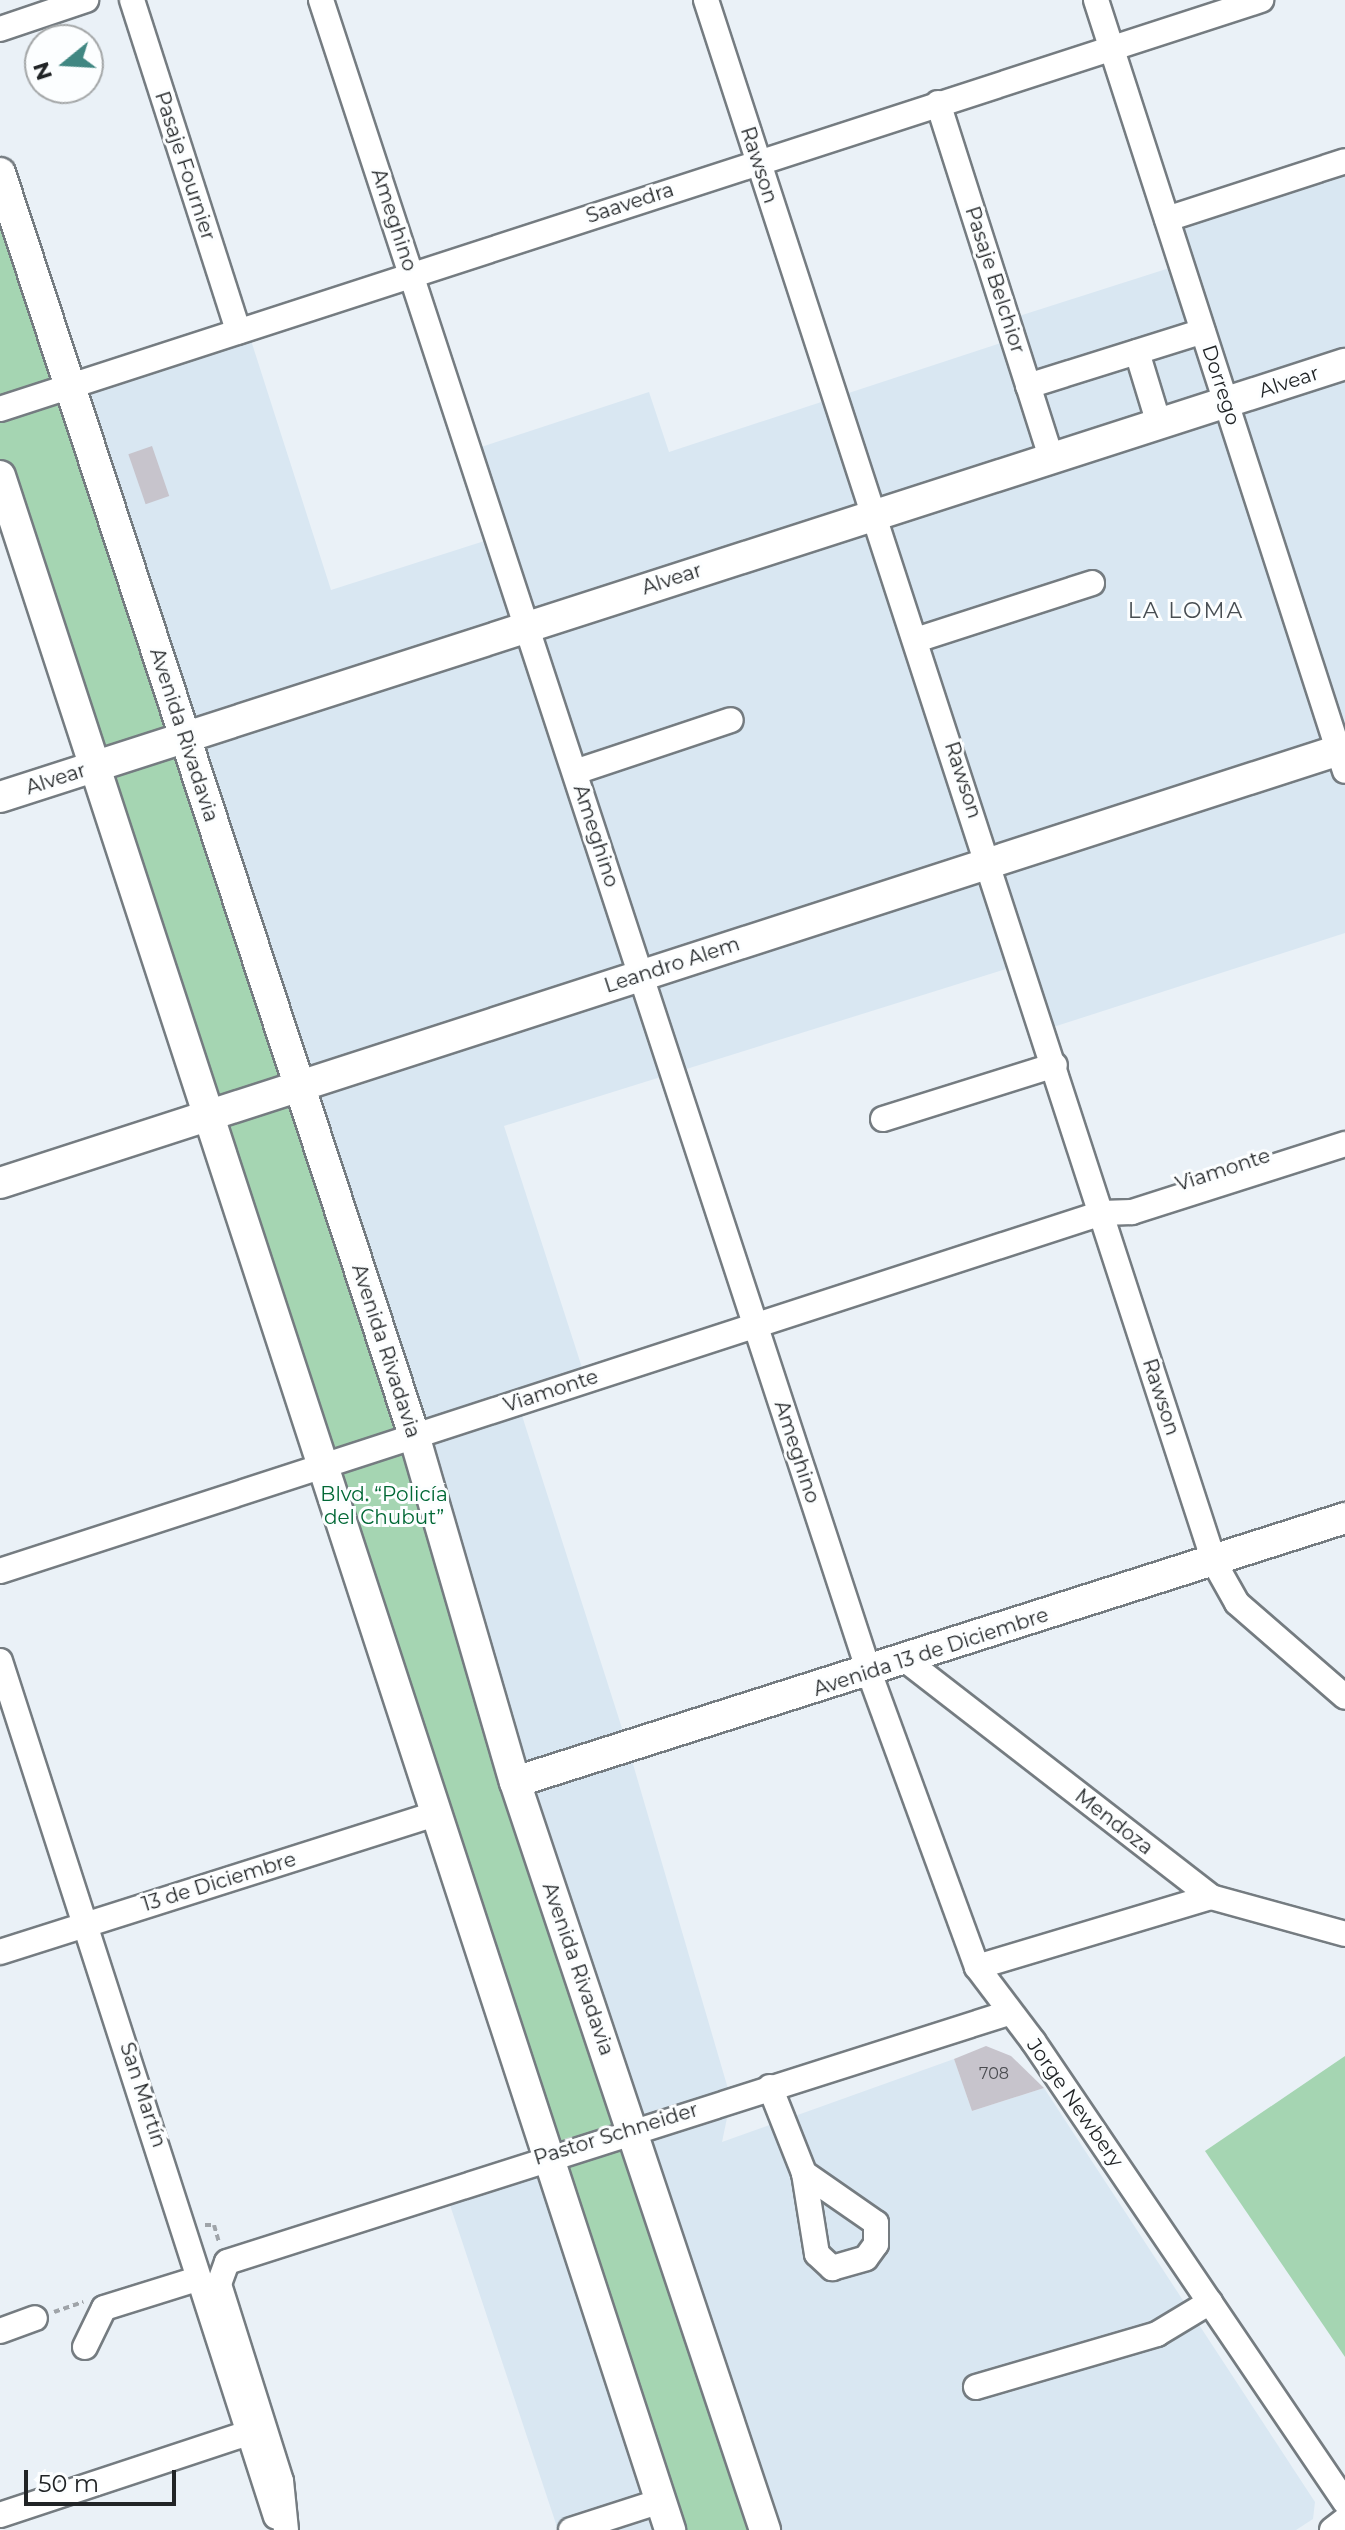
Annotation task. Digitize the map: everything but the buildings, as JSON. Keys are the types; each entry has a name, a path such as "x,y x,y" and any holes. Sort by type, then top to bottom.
{"main road":[{"name":"Avenida Rivadavia","path":"0,173 414,1435 515,1782 765,2530"},
{"name":"Alvear","path":"0,797 1345,364"},
{"path":"0,476 551,2154 670,2530"},
{"name":"Leandro Alem","path":"0,1183 990,863 1343,757"},
{"name":"Avenida 13 de Diciembre","path":"515,1782 907,1661 1345,1518"}],"street":[{"path":"0,29 86,0"},
{"name":"Pasaje Fournier","path":"132,0 238,331"},
{"name":"Ameghino","path":"321,0 869,1672"},
{"name":"Rawson","path":"706,0 990,863 1214,1562 1237,1603 1345,1697"},
{"name":"Dorrego","path":"1096,0 1343,757"},
{"name":"Saavedra","path":"0,409 1261,0"},
{"name":"Pasaje Belchior","path":"938,103 1051,458"},
{"path":"1167,219 1345,161"},
{"path":"1028,386 1203,331"},
{"path":"1137,352 1159,424"},
{"path":"916,640 1092,583"},
{"path":"575,772 731,720"},
{"path":"883,1119 1055,1065"},
{"name":"Viamonte","path":"0,1571 1345,1131"},
{"name":"Viamonte","path":"1102,1213 1132,1212 1345,1144"},
{"name":"San Martín","path":"0,1661 185,2224 197,2279 245,2434 284,2530"},
{"name":"Mendoza","path":"907,1661 1211,1897 1345,1934"},
{"name":"Jorge Newbery","path":"869,1672 977,1967 1345,2502"},
{"name":"13 de Diciembre","path":"0,1952 438,1813"},
{"path":"977,1967 1211,1897"},
{"name":"Pastor Schneider","path":"230,2251 1008,2013"},
{"path":"770,2087 804,2173"},
{"name":"San Martín","path":"230,2251 219,2284 281,2481 284,2530"},
{"path":"85,2347 104,2308 197,2279"},
{"path":"976,2387 1157,2334 1210,2302"},
{"path":"0,2331 35,2318"},
{"path":"0,2515 245,2434"},
{"path":"571,2530 661,2501"},
{"path":"1332,2530 1345,2520"}],"path":[{"path":"214,2225 220,2244 230,2251"}],"shaded area":[{"path":"1345,161 1345,933 1044,1030 1022,964 504,1126 586,1380 518,1403 628,1747 731,2099 722,2142 954,2059 972,2111 1044,2088 1315,2502 1313,2519 1296,2530 558,2530 445,2190 631,2127 69,386 247,328 331,590 497,537 469,451 649,392 669,452 1013,339 1007,320 1182,264 1167,219"}],"green space":[{"name":"Blvd. “Policía del Chubut”","path":"0,173 765,2530 670,2530 0,476"},
{"path":"1345,2056 1345,2357 1205,2151"}],"district":[{"name":"LA LOMA","path":"1186,611"}]}
